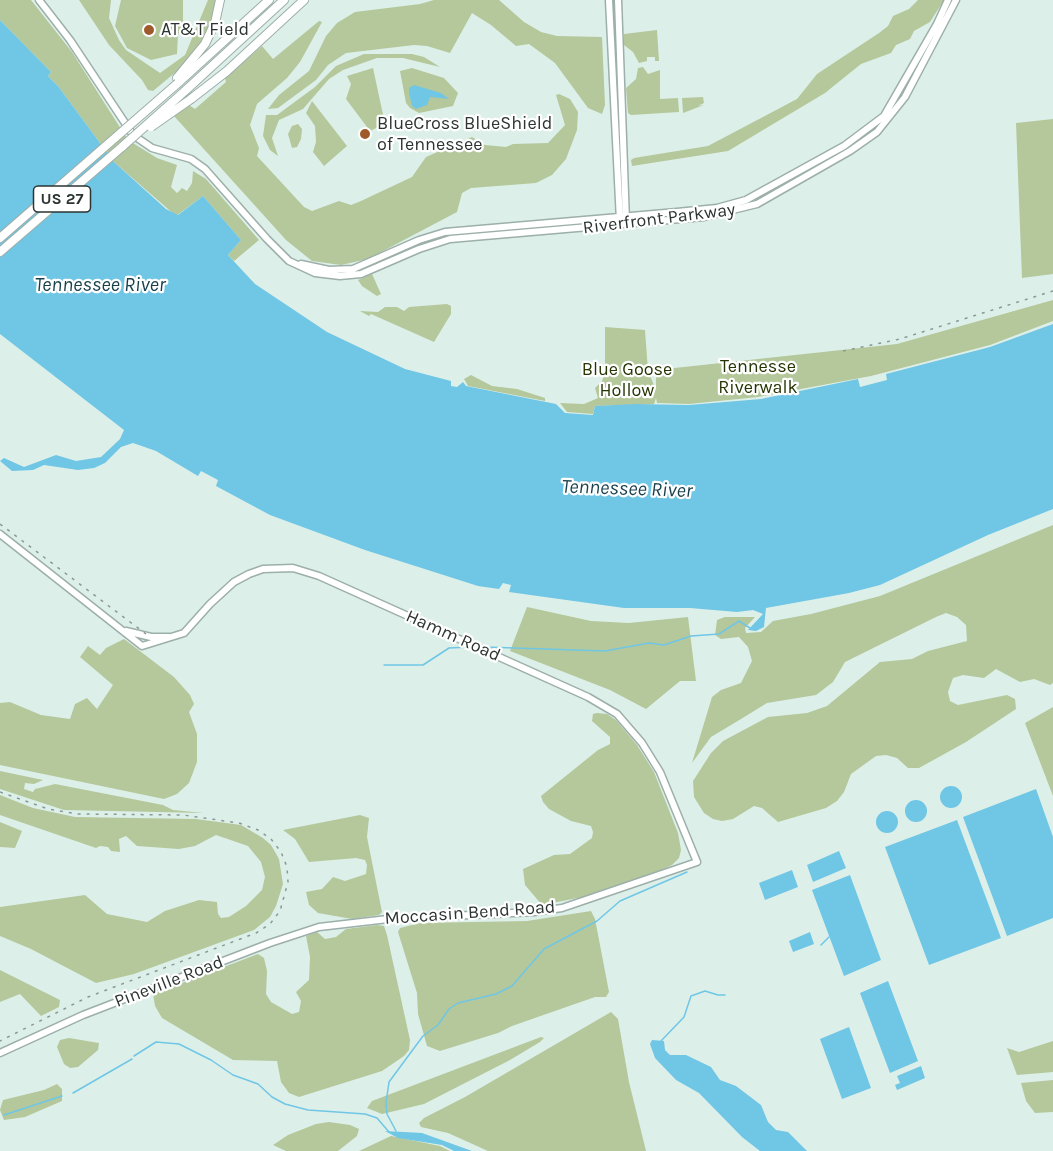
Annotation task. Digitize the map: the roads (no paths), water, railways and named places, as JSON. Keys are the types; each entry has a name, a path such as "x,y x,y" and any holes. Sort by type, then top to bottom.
{"highway":[{"path":"176,82 198,54 215,23 223,0"},
{"path":"176,82 269,0"},
{"name":"US 27","path":"0,252 123,146 284,0"},
{"path":"123,146 227,71 304,0"},
{"name":"US 27","path":"0,238 176,82"}],"main road":[{"name":"Riverfront Parkway","path":"39,0 70,40 133,135 152,148 191,159 205,169 279,252 298,263 313,267 353,269 419,240 445,232 704,217 741,210 772,196 865,142 888,121 905,98 956,0"},
{"path":"609,0 623,222"},
{"path":"618,0 623,222"},
{"name":"Riverfront Parkway","path":"623,222 717,208 746,200 861,136 884,116 893,102 948,0"},
{"path":"0,534 122,630 151,637 176,636"},
{"name":"Hamm Road","path":"122,630 142,646 176,636 192,627 210,604 234,582 263,569 293,568 319,576 588,698 617,714 642,743 660,772 697,862"},
{"name":"Moccasin Bend Road","path":"343,923 534,912 562,908 697,862"},
{"name":"Pineville Road","path":"0,1053 83,1015 259,947 302,932 343,923"}],"water":[{"name":"Tennessee River","path":"0,20 51,72 48,76 58,86 114,162 166,209 178,215 203,196 241,240 228,255 255,284 327,332 405,369 451,381 451,386 457,387 463,382 466,386 556,404 565,413 593,415 595,406 689,405 761,399 858,379 860,387 887,380 886,374 990,347 1053,324 1053,509 988,535 880,585 766,608 764,627 756,631 748,630 763,614 753,610 737,612 690,608 624,608 509,592 511,585 503,583 499,589 478,586 365,550 270,515 216,486 218,480 201,471 198,476 156,451 133,443 121,447 105,463 94,468 78,470 44,465 33,470 12,471 0,461 4,458 24,467 56,455 76,461 101,457 120,439 124,430 0,334"},
{"path":"414,85 441,93 449,99 430,97 427,105 416,109 412,106 409,93 409,88"},
{"path":"947,786 955,786 962,793 962,801 955,808 947,808 940,801 940,793"},
{"path":"1036,789 1053,837 1053,918 1007,936 963,817"},
{"path":"912,800 920,800 927,807 927,815 920,822 912,822 905,815 905,807"},
{"path":"883,811 891,811 898,818 898,826 891,833 883,833 876,826 876,818"},
{"path":"957,820 1001,938 929,965 885,847"},
{"path":"839,851 846,868 813,882 807,865"},
{"path":"792,870 798,887 765,900 759,883"},
{"path":"850,875 881,960 844,976 812,890"},
{"path":"810,932 814,944 793,952 789,941"},
{"path":"888,981 918,1061 890,1073 860,993"},
{"path":"849,1027 871,1088 842,1099 820,1039"},
{"path":"652,1040 664,1041 665,1050 670,1055 686,1055 711,1067 720,1080 736,1086 761,1105 768,1122 776,1130 788,1132 807,1151 760,1151 742,1137 699,1093 676,1080 655,1058 650,1044"},
{"path":"921,1066 925,1078 897,1090 895,1085 900,1083 897,1076"},
{"path":"385,1131 422,1133 472,1151 454,1151 442,1145 398,1138"}],"waterway":[{"path":"484,647 605,651 649,643 664,645 691,636 719,634 739,621 750,628"},
{"path":"384,665 423,665 449,648 470,647"},
{"path":"396,1131 387,1114 389,1082 423,1036 438,1025 449,1009 458,1003 496,994 512,986 544,949 597,921 620,901 687,872"},
{"path":"821,945 829,937"},
{"path":"661,1041 684,1017 691,996 705,991 725,995"},
{"path":"134,1056 156,1042 179,1044 211,1060 233,1075 258,1084 272,1097 285,1104 308,1110 365,1114 377,1118 389,1132"},
{"path":"73,1093 132,1059"},
{"path":"4,1115 62,1096"}],"railway":[{"path":"843,351 900,339 1053,291"},
{"path":"0,524 146,634"},
{"path":"0,792 48,809 77,814 183,815 239,823 258,830 271,839 281,852 287,867 288,882 280,911 270,924 256,933 88,997 0,1041"}],"place":[{"name":"AT&T Field","path":"149,30"},
{"name":"BlueCross BlueShield of Tennessee","path":"365,134"}],"park label":[{"name":"Tennesse Riverwalk","path":"758,377"},
{"name":"Blue Goose Hollow","path":"627,380"}]}
